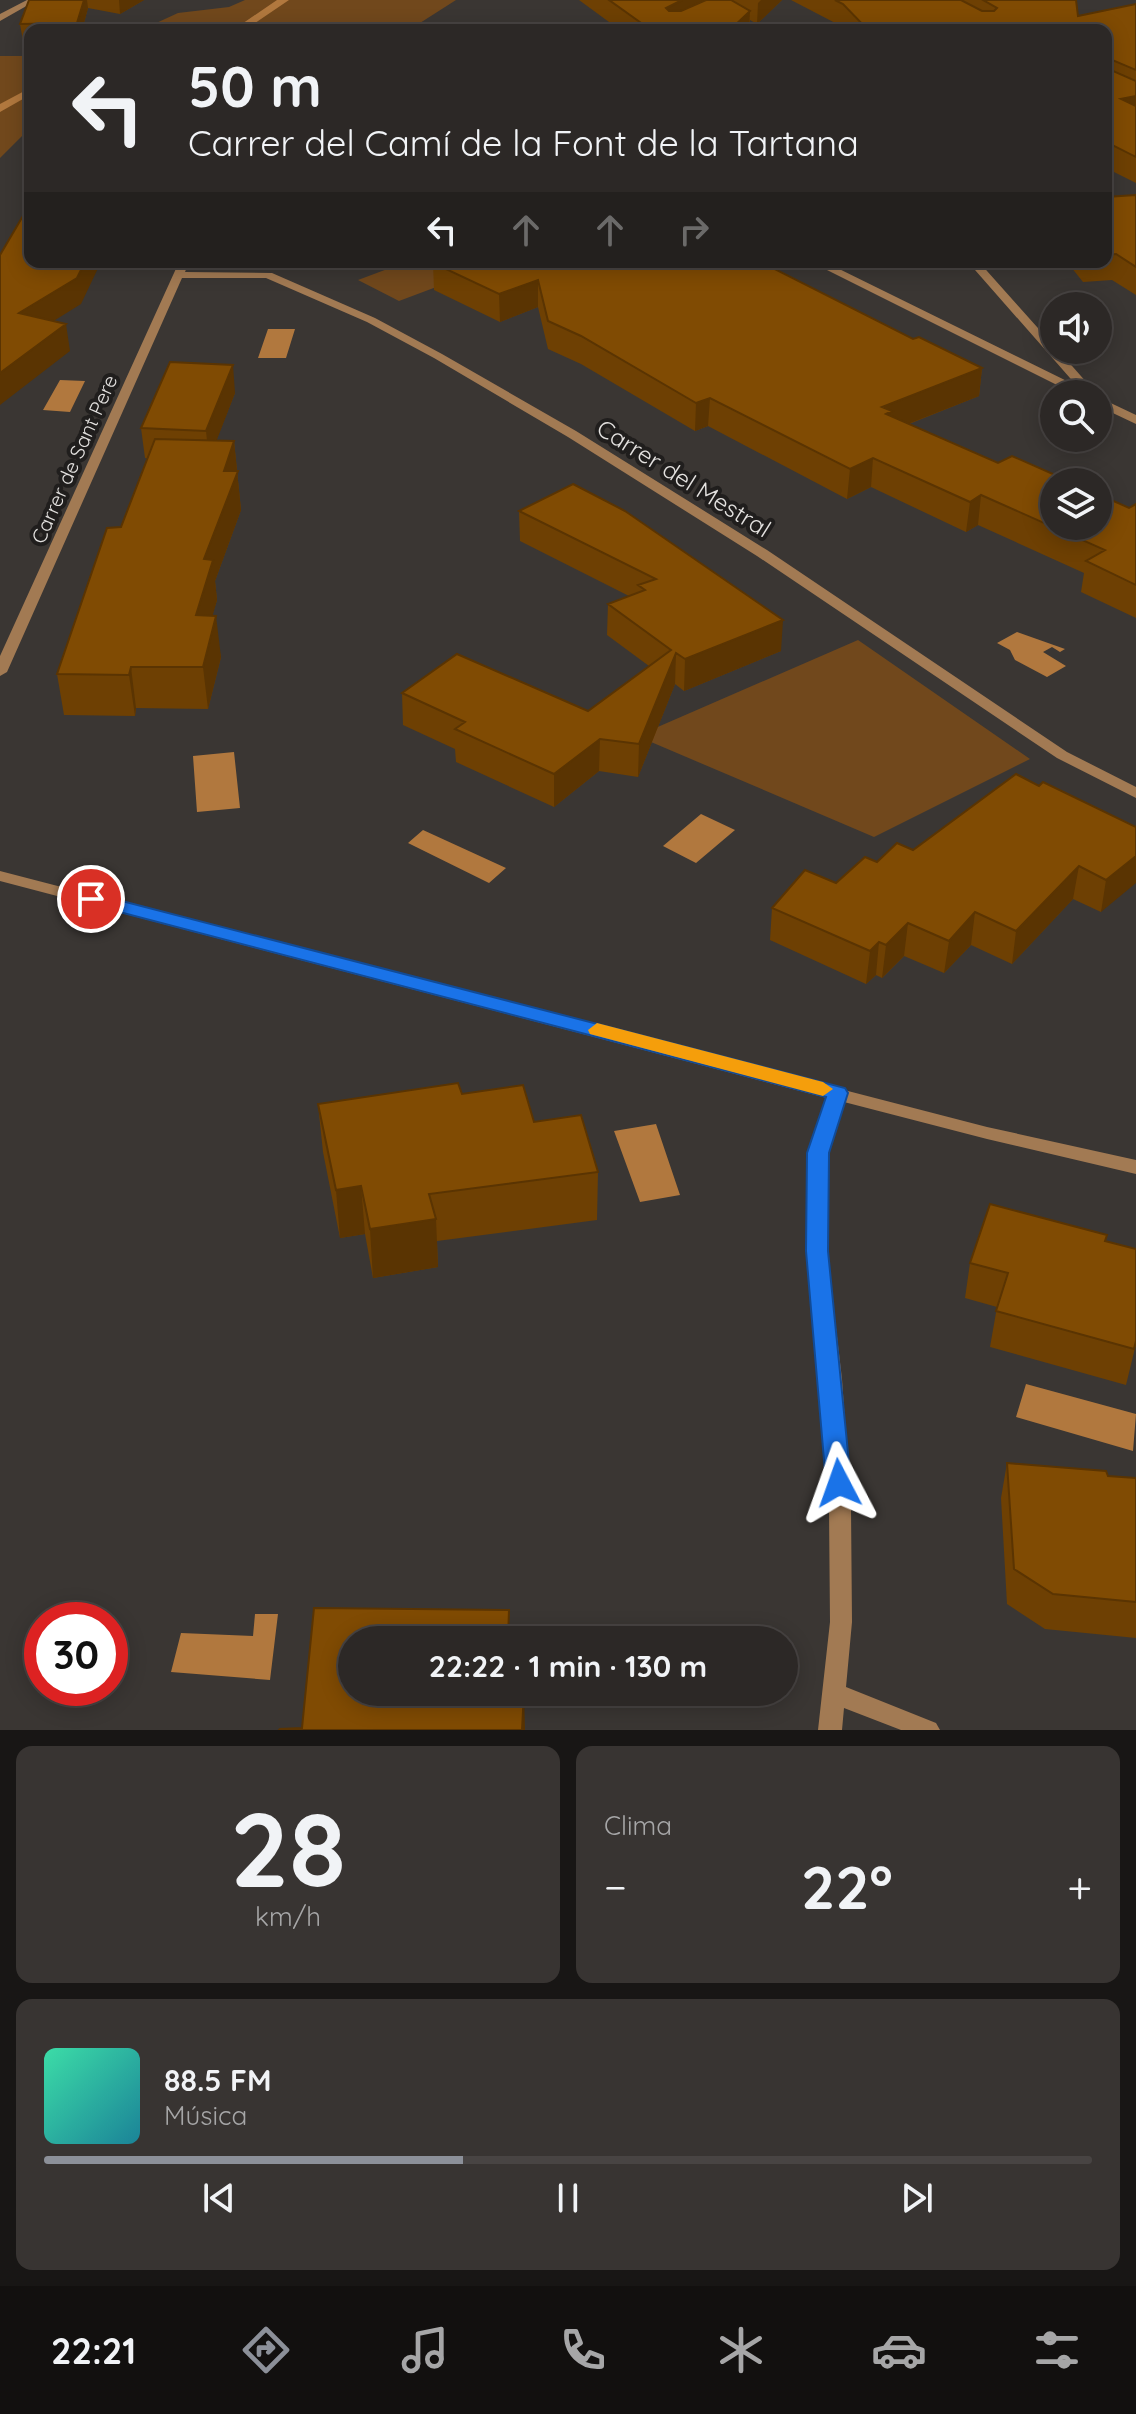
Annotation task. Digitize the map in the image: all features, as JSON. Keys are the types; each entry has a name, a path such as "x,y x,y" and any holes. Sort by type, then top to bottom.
{"street":[{"path":"0,18 33,0"},
{"path":"730,4 720,9 746,24"},
{"name":"Carrer del Mestral","path":"182,268 265,268 371,320 572,434 762,553 1062,755 1136,793"},
{"name":"Carrer de Sant Pere","path":"0,672 182,268"},
{"path":"828,268 1058,380"},
{"path":"978,268 1075,380"},
{"path":"1112,408 1136,420"},
{"path":"0,876 987,1133 1136,1167"},
{"path":"830,1730 836,1694 840,1508 817,1251 818,1153 838,1093"},
{"path":"836,1694 928,1730"}],"shaded area":[{"path":"245,0 456,0 418,24 154,24 178,13 229,7"},
{"path":"0,56 24,56 24,134 0,158"},
{"path":"390,268 487,268 399,301 358,280"},
{"path":"268,329 295,329 286,358 258,358"},
{"path":"60,380 85,381 70,412 43,410"},
{"path":"1017,632 1065,649 1060,652 1052,647 1043,652 1066,666 1047,677 1015,660 1010,650 997,643"},
{"path":"858,640 1030,759 874,837 637,736"},
{"path":"234,752 240,808 197,812 193,756"},
{"path":"701,814 735,830 696,863 663,846"},
{"path":"423,830 506,868 489,883 408,843"},
{"path":"656,1124 680,1195 640,1202 614,1131"},
{"path":"1026,1384 1136,1414 1133,1451 1016,1417"},
{"path":"255,1614 278,1614 270,1680 171,1672 181,1633 253,1636"}],"building":[{"path":"29,0 84,0 77,23 20,24"},
{"path":"609,0 682,0 666,8 681,11 706,0 731,0 750,11 736,24 643,24"},
{"path":"835,0 961,0 982,11 994,11 997,8 983,0 1076,0 1078,16 1136,4 1136,70 1112,60 1112,24 862,24"},
{"path":"1112,71 1136,81 1136,96 1121,99 1136,106 1136,157 1112,145"},
{"path":"1136,195 1136,267 1112,254 1112,197"},
{"path":"24,214 24,268 82,268 77,278 19,313 66,324 0,373 0,255"},
{"path":"444,268 773,268 913,339 919,337 982,368 882,407 892,411 886,414 998,463 1012,456 1040,468 1040,521 981,495 970,502 873,458 850,469 710,398 696,403 581,336 548,321 538,280 499,294"},
{"path":"170,362 233,365 206,431 141,428"},
{"path":"155,439 234,441 224,471 238,471 204,559 213,560 196,615 216,616 203,667 131,667 129,675 57,674 107,528 121,527"},
{"path":"573,484 625,511 783,620 685,659 676,653 639,744 600,739 554,774 455,729 465,722 402,693 457,654 588,711 671,650 608,604 645,590 638,585 656,579 519,511"},
{"path":"1112,500 1129,508 1136,504 1136,585 1086,561 1105,550 1082,540 1112,540"},
{"path":"1016,774 1039,786 1043,782 1136,827 1136,856 1106,880 1079,866 1016,931 975,912 949,941 908,923 886,945 879,942 870,951 772,908 805,870 836,883 865,857 877,862 897,843 913,850"},
{"path":"458,1083 462,1094 523,1085 534,1122 581,1115 598,1172 429,1194 436,1219 370,1229 361,1186 336,1190 318,1104"},
{"path":"990,1204 1107,1235 1105,1241 1136,1249 1134,1349 996,1311 1008,1273 970,1263"},
{"path":"1007,1463 1106,1471 1108,1476 1136,1478 1136,1602 1053,1594 1014,1569"},
{"path":"314,1608 509,1610 508,1626 338,1626 338,1706 523,1706 522,1730 279,1730 302,1728"}],"waterway":[{"path":"247,24 284,0"},
{"path":"0,109 24,95"}],"slow traffic":[{"path":"597,1030 823,1089"}],"route":[{"path":"91,899 838,1093 818,1153 817,1251 832,1379 839,1483"}]}
